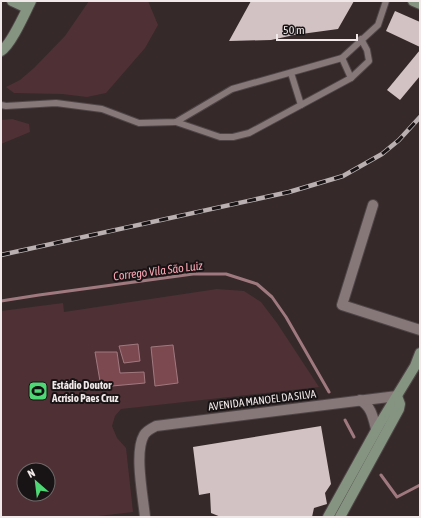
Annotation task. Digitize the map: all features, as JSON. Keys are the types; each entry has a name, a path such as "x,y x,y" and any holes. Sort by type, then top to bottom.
{"main road":[{"path":"1,51 11,38 29,5 12,1"},
{"path":"413,1 420,4"},
{"path":"328,517 374,433 415,366 420,353"},
{"path":"340,517 386,434 398,409 400,404 397,396"}],"street":[{"path":"373,205 342,305 420,330"},
{"name":"AVENIDA MANOEL DA SILVA","path":"145,517 139,460 140,446 144,434 156,426 397,396"},
{"path":"360,400 366,403 373,414 374,433 386,434"}],"lane":[{"path":"176,122 232,89 342,58 378,25 386,1"},
{"path":"1,105 56,103 102,109 139,123 176,122 220,137 233,137 249,133 351,78 369,61 367,50 361,39"},
{"path":"342,58 351,78"},
{"path":"291,72 301,105"}],"shaded area":[{"path":"89,1 148,1 158,25 145,48 106,93 87,97 62,94 14,93 6,87 20,80 34,68 65,36"},
{"path":"12,119 29,124 30,132 1,144 1,120"},
{"path":"217,289 244,291 261,302 277,323 319,387 121,409 115,416 112,426 117,438 126,448 133,512 90,517 1,517 1,311 63,303 64,312"},
{"path":"138,344 140,361 124,363 119,346"},
{"path":"173,345 178,383 155,386 151,347"},
{"path":"95,352 117,352 120,373 144,372 145,383 101,387"}],"building":[{"path":"251,1 354,1 338,29 294,35 271,40 229,41"},
{"path":"395,11 420,22 420,47 386,31"},
{"path":"420,50 420,76 400,100 387,90"},
{"path":"321,426 331,484 325,493 327,504 314,508 312,517 221,517 211,513 210,493 199,495 193,447"}],"waterway":[{"name":"Corrego Vila São Luiz","path":"1,301 193,274 226,274 257,284 272,297 286,317 329,392"},
{"name":"Corrego Vila São Luiz","path":"345,420 354,437"},
{"name":"Corrego Vila São Luiz","path":"381,475 397,497 420,485"}],"railway":[{"path":"1,255 289,192 343,176 382,154 399,140 420,117"}],"place":[{"name":"Estádio Doutor Acrísio Paes Cruz","path":"38,391"}]}
